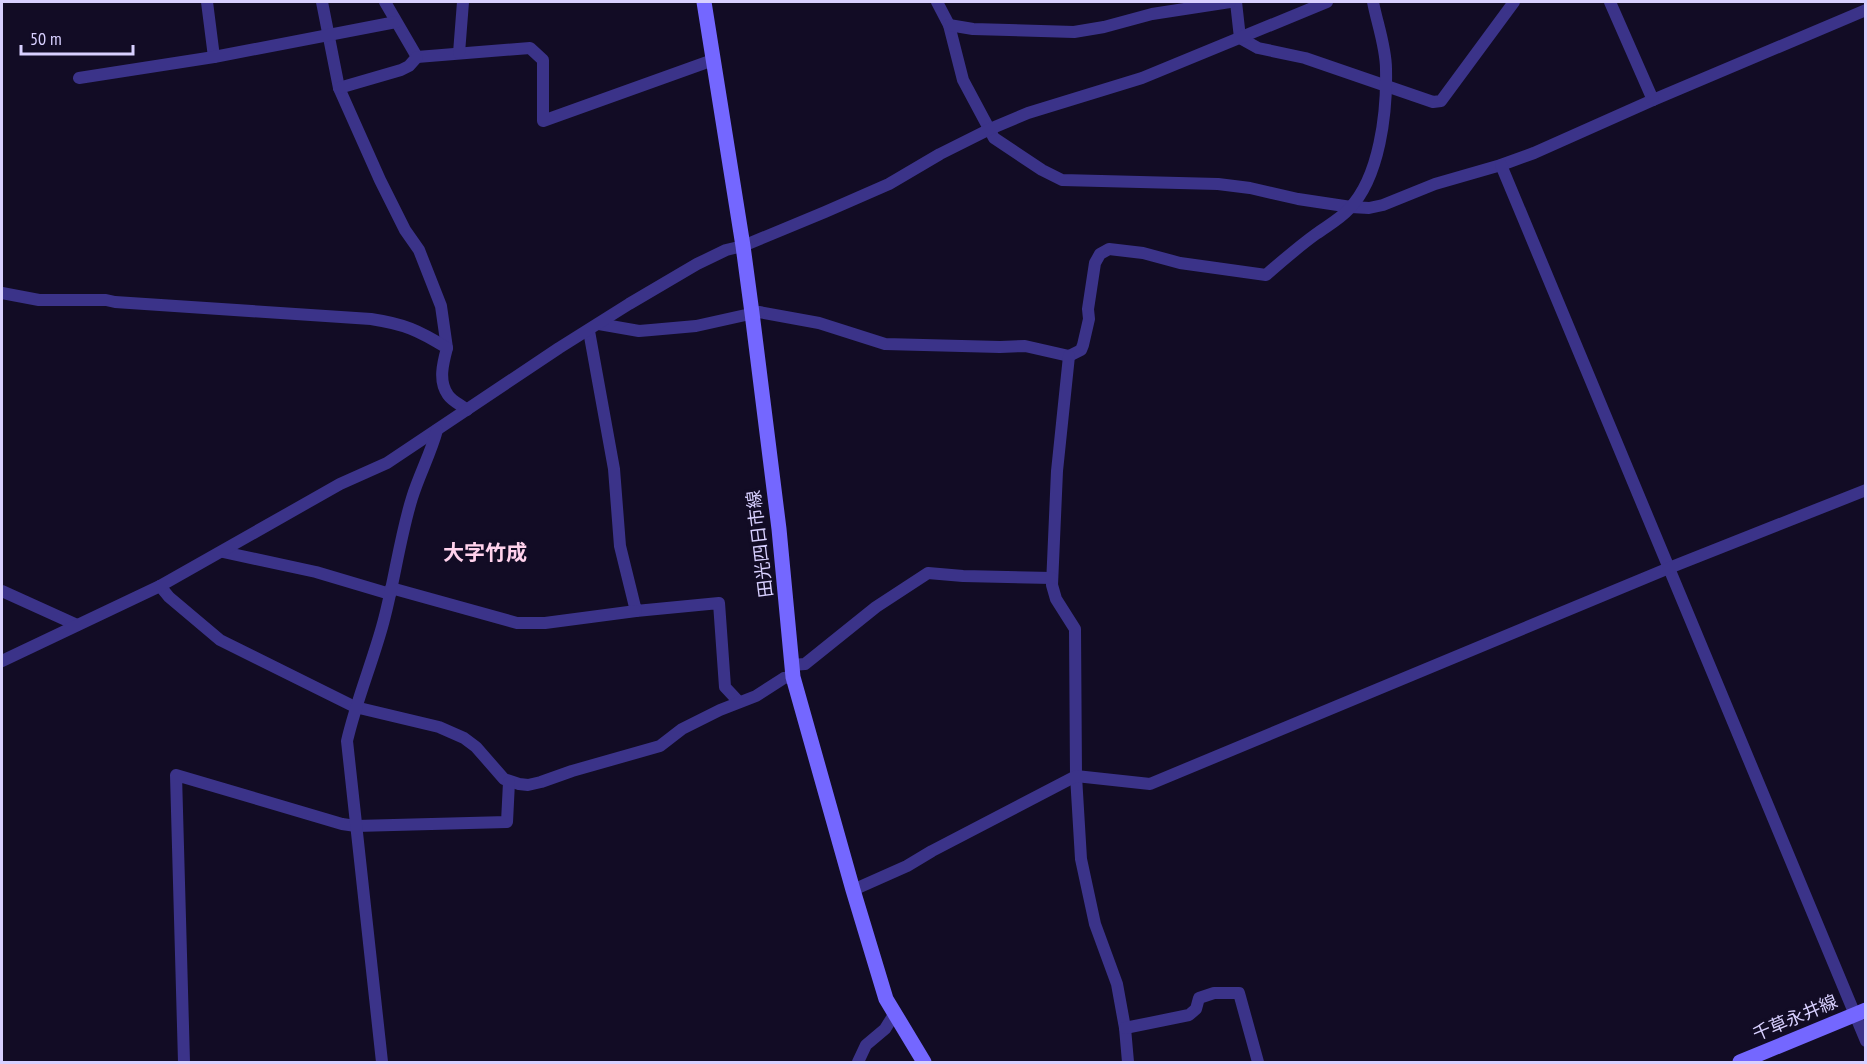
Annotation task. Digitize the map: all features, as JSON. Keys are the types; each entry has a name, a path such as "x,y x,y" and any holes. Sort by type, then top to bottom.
{"main road":[{"name":"田光四日市線","path":"704,2 752,313 780,539 793,671 853,890 886,999 919,1060"},
{"name":"千草永井線","path":"1740,1062 1860,1012"}],"street":[{"path":"207,2 214,57"},
{"path":"322,2 339,88 380,180 405,230 419,250 441,306 447,348 442,370 443,383 448,396 467,410"},
{"path":"385,2 417,57"},
{"path":"459,53 463,2"},
{"path":"938,2 949,25 963,80 994,138 1042,170 1062,180 1218,184 1351,207 1383,205 1435,184 1501,165 1866,10"},
{"path":"949,25 973,29 1074,32 1104,27 1152,14 1230,2"},
{"path":"1236,2 1240,38"},
{"path":"2,661 160,586 340,484 387,463 629,304 697,264 889,184 940,154 1028,113 1142,78 1327,2"},
{"path":"594,327 651,330 696,326 759,312 819,323 885,344 1025,346 1069,356 1081,350 1083,345 1089,319 1088,309 1095,263 1100,254 1109,249 1143,253 1180,262 1266,276 1351,207 1374,164 1380,139 1385,96 1385,60 1373,2"},
{"path":"1240,38 1258,48 1305,58 1433,102 1441,101 1514,2"},
{"path":"1610,2 1653,100"},
{"path":"79,78 214,57 396,22"},
{"path":"339,88 401,70 409,66 417,57 530,48 543,60 543,121 713,60"},
{"path":"1501,165 1669,568 1860,1012 1866,1041"},
{"path":"2,293 39,300 106,300 371,319 403,325 447,348"},
{"path":"594,327 614,469 620,546 636,611"},
{"path":"1069,356 1057,471 1052,578 1056,599 1076,634 1076,776 1081,859 1095,924 1117,984 1128,1062"},
{"path":"382,1062 347,741 355,707 382,627 403,529 437,430"},
{"path":"853,890 907,866 1076,776 1150,784 1669,568 1866,489"},
{"path":"223,552 316,572 517,623 545,623 719,603 725,687 739,702"},
{"path":"160,586 169,597 220,640 355,707 439,727 464,738 476,747 499,774 510,782 528,785 649,750 668,741 682,729 756,696 805,664 876,607 928,573 1052,578"},
{"path":"2,591 77,625"},
{"path":"184,1062 176,775 342,824 356,826 507,822 507,793 510,782"},
{"path":"1125,1028 1189,1015 1196,1009 1199,998 1207,994 1239,993 1258,1062"},
{"path":"858,1062 866,1045 885,1029 895,1013"}],"district":[{"name":"大字竹成","path":"485,553"}]}
